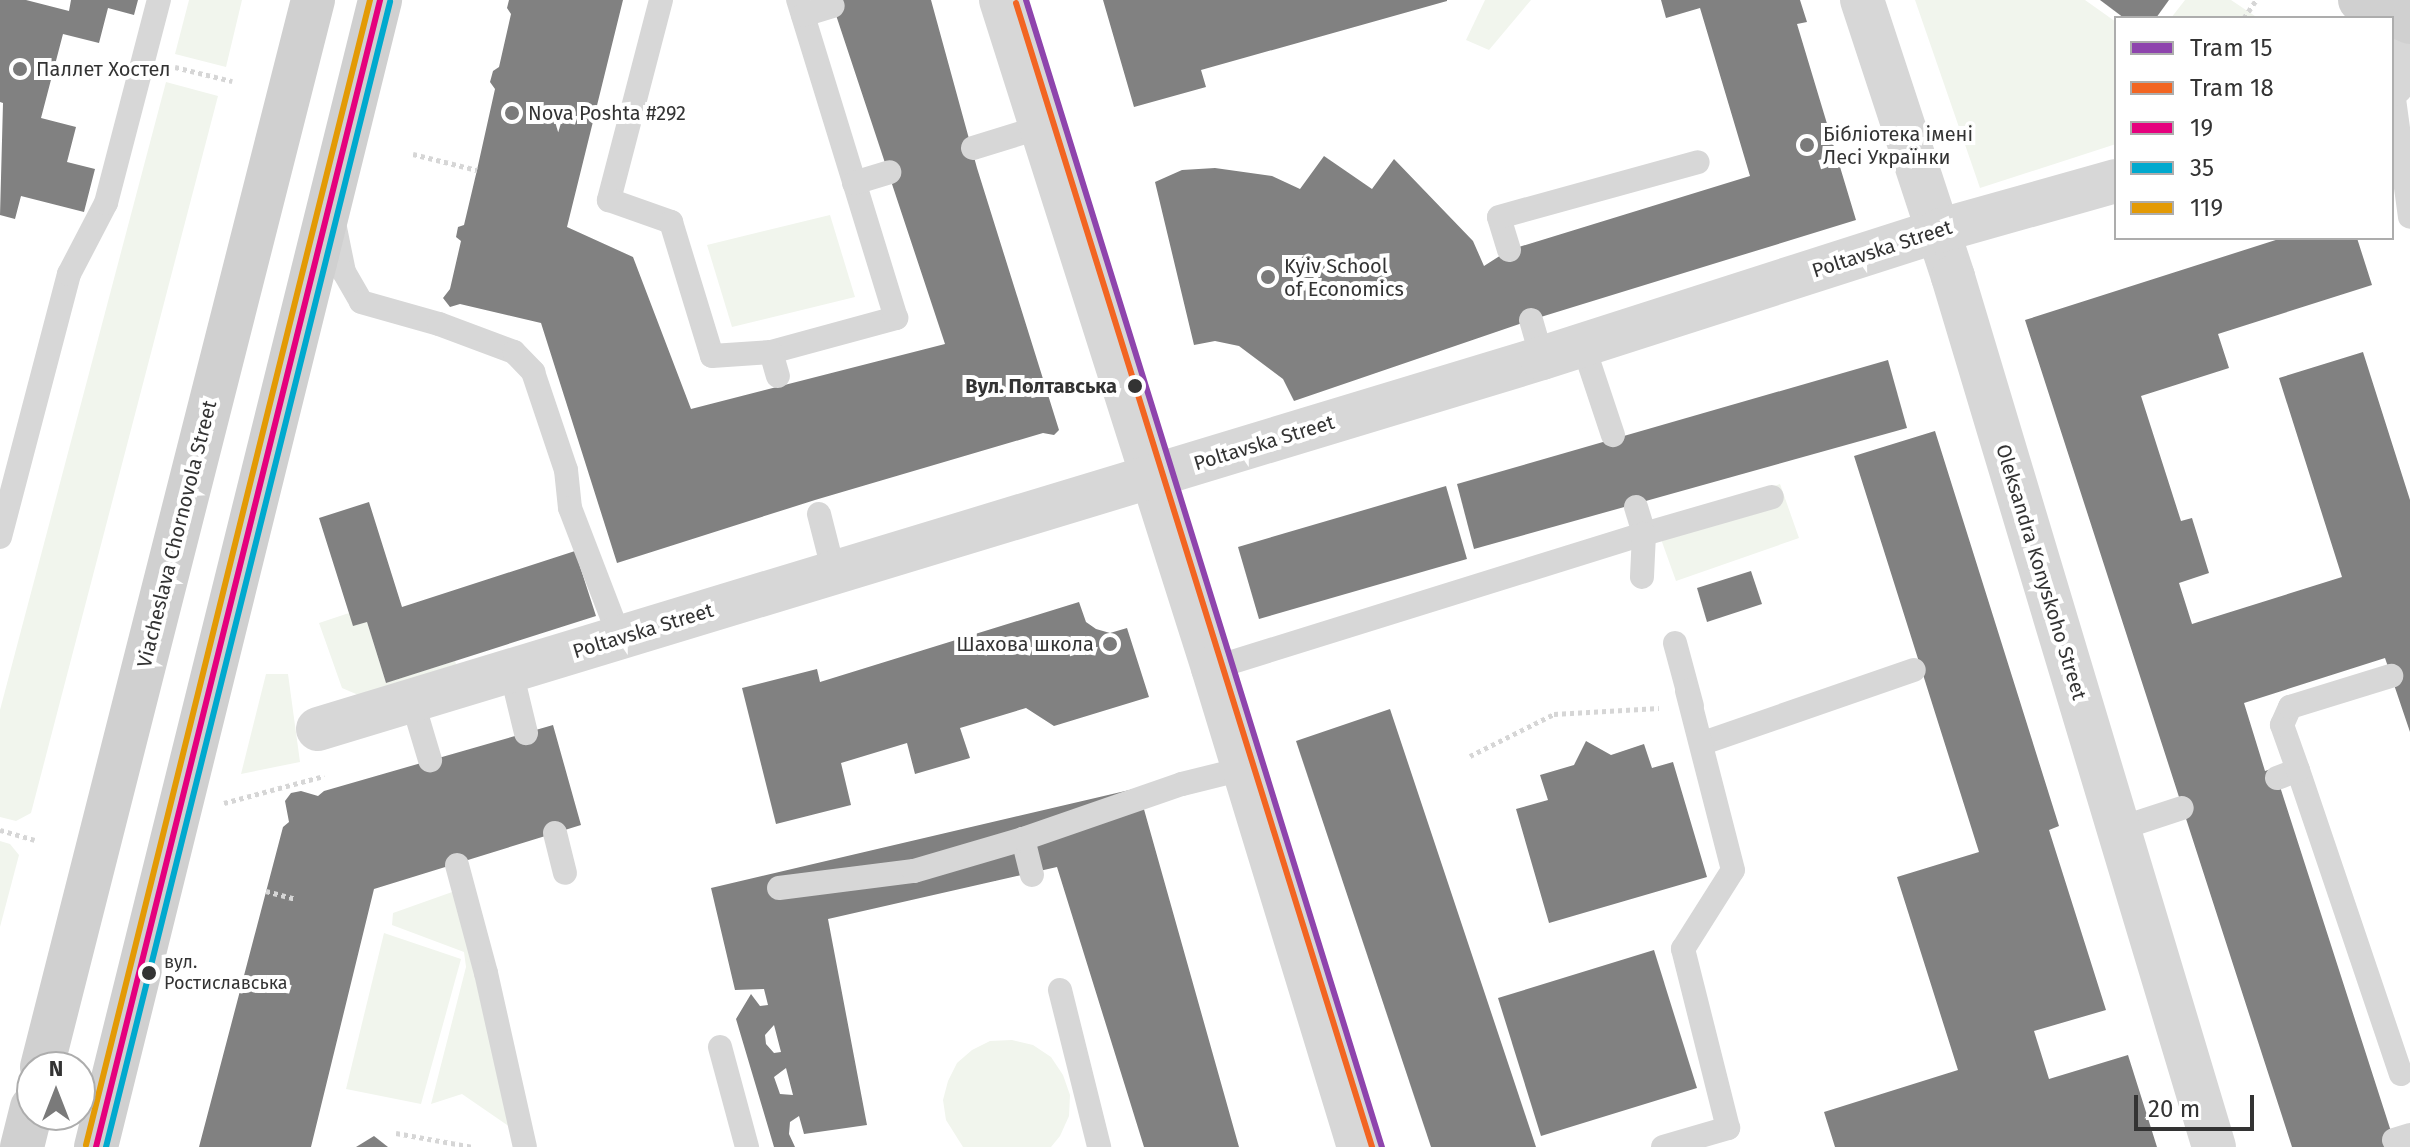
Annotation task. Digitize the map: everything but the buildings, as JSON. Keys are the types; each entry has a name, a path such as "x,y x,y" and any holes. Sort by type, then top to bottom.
{"main road":[{"name":"Viacheslava Chornovola Street","path":"46,1051 313,0"},
{"path":"96,1147 380,0"},
{"path":"2360,0 2410,22"}],"street":[{"path":"1001,0 1213,668 1359,1147"},
{"name":"Oleksandra Konyskoho Street","path":"1862,0 1938,231 2214,1147"},
{"path":"2394,80 2410,44"},
{"name":"Poltavska Street","path":"318,729 1152,477 1536,339 1583,345 1938,231 2114,182"}],"lane":[{"path":"0,537 69,274 106,203 159,0"},
{"path":"661,0 609,200 671,222 712,356 771,352 896,318 800,8 833,6"},
{"path":"2394,99 2410,217"},
{"path":"973,148 1041,127"},
{"path":"1509,250 1499,217 1698,162"},
{"path":"854,183 889,172"},
{"path":"335,182 334,234 344,272 361,302 439,324 514,352 533,372 566,470 570,508 620,638"},
{"path":"1583,345 1613,435"},
{"path":"771,352 778,376"},
{"path":"1213,668 1772,497"},
{"path":"1636,507 1644,534 1642,577"},
{"path":"819,514 834,573"},
{"path":"1663,1147 1728,1128 1683,949 1733,870 1675,643"},
{"path":"1703,743 1914,670"},
{"path":"511,671 526,733"},
{"path":"2391,676 2290,707 2282,725 2287,774 2401,1074"},
{"path":"412,700 430,760"},
{"path":"779,888 914,871 1023,839 1182,784 1242,769"},
{"path":"2118,829 2182,808"},
{"path":"555,833 565,873"},
{"path":"1023,839 1032,875"},
{"path":"457,865 486,973 525,1147"},
{"path":"1060,990 1099,1147"},
{"path":"720,1047 747,1147"}],"path":[{"path":"144,59 232,81"},
{"path":"413,154 477,170"},
{"path":"1470,756 1554,714 1689,698"},
{"path":"223,803 324,776"},
{"path":"0,830 35,840"},
{"path":"266,891 296,899"},
{"path":"396,1133 473,1147"}],"shaded area":[{"path":"189,0 242,0 226,67 175,54"},
{"path":"1485,0 1531,0 1489,50 1466,40"},
{"path":"1915,0 2085,0 2114,21 2114,145 1980,188"},
{"path":"2185,0 2231,0 2255,16 2173,16"},
{"path":"166,82 218,96 31,813 16,821 0,817 0,710"},
{"path":"830,215 855,297 732,327 707,245"},
{"path":"1780,484 1799,538 1676,581 1657,528"},
{"path":"349,613 367,622 386,683 455,661 458,670 363,697 342,688 319,623"},
{"path":"266,674 288,674 300,762 241,774"},
{"path":"0,841 10,844 19,855 0,927"},
{"path":"455,891 510,1127 462,1094 431,1104 466,967 464,952 392,925 393,913"},
{"path":"384,933 461,959 421,1104 346,1089"},
{"path":"1012,1040 1033,1045 1051,1057 1063,1075 1070,1095 1069,1116 1060,1136 1051,1147 963,1147 946,1120 943,1100 948,1081 957,1063 972,1050 990,1041"}],"tram line":[{"name":"15","path":"1026,0 1382,1147"},
{"name":"18","path":"1016,3 1372,1147"}],"transit line":[{"name":"119","path":"86,1145 370,0"},
{"name":"19","path":"96,1147 380,0"},
{"name":"35","path":"106,1147 390,2"}],"place":[{"name":"Паллет Хостел","path":"20,69"},
{"name":"Nova Poshta #292","path":"512,113"},
{"name":"Бібліотека імені Лесі Українки","path":"1807,145"},
{"name":"Kyiv School of Economics","path":"1268,277"},
{"name":"Вул. Полтавська","path":"1135,386"},
{"name":"Шахова школа","path":"1110,644"},
{"name":"вул. Ростиславська","path":"149,973"}]}
